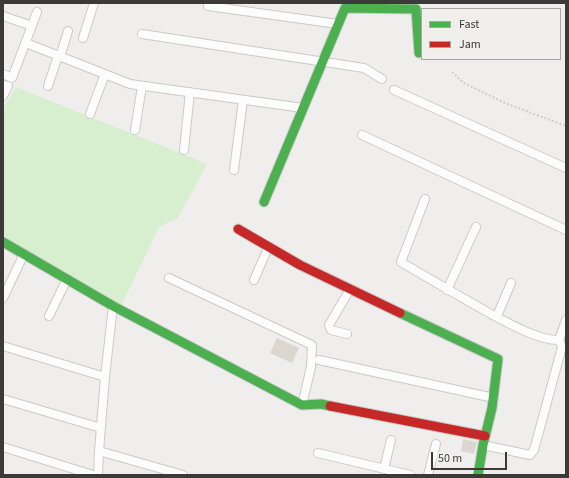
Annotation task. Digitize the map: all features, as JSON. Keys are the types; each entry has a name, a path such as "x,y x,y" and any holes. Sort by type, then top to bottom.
{"street":[{"path":"83,38 94,3"},
{"path":"209,3 208,6 338,24"},
{"path":"264,202 345,8 416,9 420,53"},
{"path":"3,74 12,78 37,12"},
{"path":"3,16 32,26"},
{"path":"48,86 68,31"},
{"path":"142,34 364,68 382,79"},
{"path":"26,43 130,84 303,108"},
{"path":"90,114 105,74"},
{"path":"3,85 8,86 3,96"},
{"path":"135,130 142,86"},
{"path":"394,90 566,168"},
{"path":"184,150 190,92"},
{"path":"234,170 243,100"},
{"path":"362,135 566,230"},
{"path":"424,199 401,262 447,290 521,330 553,340 560,340"},
{"path":"447,290 476,227"},
{"path":"238,229 268,248 349,291 496,357 498,363 494,398 484,440 478,475"},
{"path":"3,242 113,306 302,405 321,404 484,440 530,455 534,450 562,347 560,340 566,320"},
{"path":"254,280 268,248"},
{"path":"3,298 24,254"},
{"path":"169,278 312,344 311,367 302,405"},
{"path":"49,316 66,279"},
{"path":"496,316 511,283"},
{"path":"347,334 331,330 329,325 349,291"},
{"path":"98,475 105,377 113,306"},
{"path":"3,346 105,377"},
{"path":"319,360 494,398"},
{"path":"3,399 101,428"},
{"path":"384,469 391,440"},
{"path":"428,475 436,444"},
{"path":"3,447 93,475"},
{"path":"99,451 183,475"},
{"path":"318,453 410,475"}],"path":[{"path":"452,72 464,83 505,103 566,126"}],"green space":[{"path":"16,87 207,164 178,218 159,227 121,306 3,236 3,109"}],"building":[{"path":"277,338 299,348 292,363 270,353"},
{"path":"463,439 477,442 474,454 461,451"}],"traffic: fast":[{"path":"264,202 345,8 416,9 419,53"},
{"path":"3,242 113,306 302,405 321,404 330,406"},
{"path":"400,313 498,359 492,408 483,445 478,475"}],"traffic: jam":[{"path":"238,229 300,265 400,313"},
{"path":"330,406 485,436"}]}
